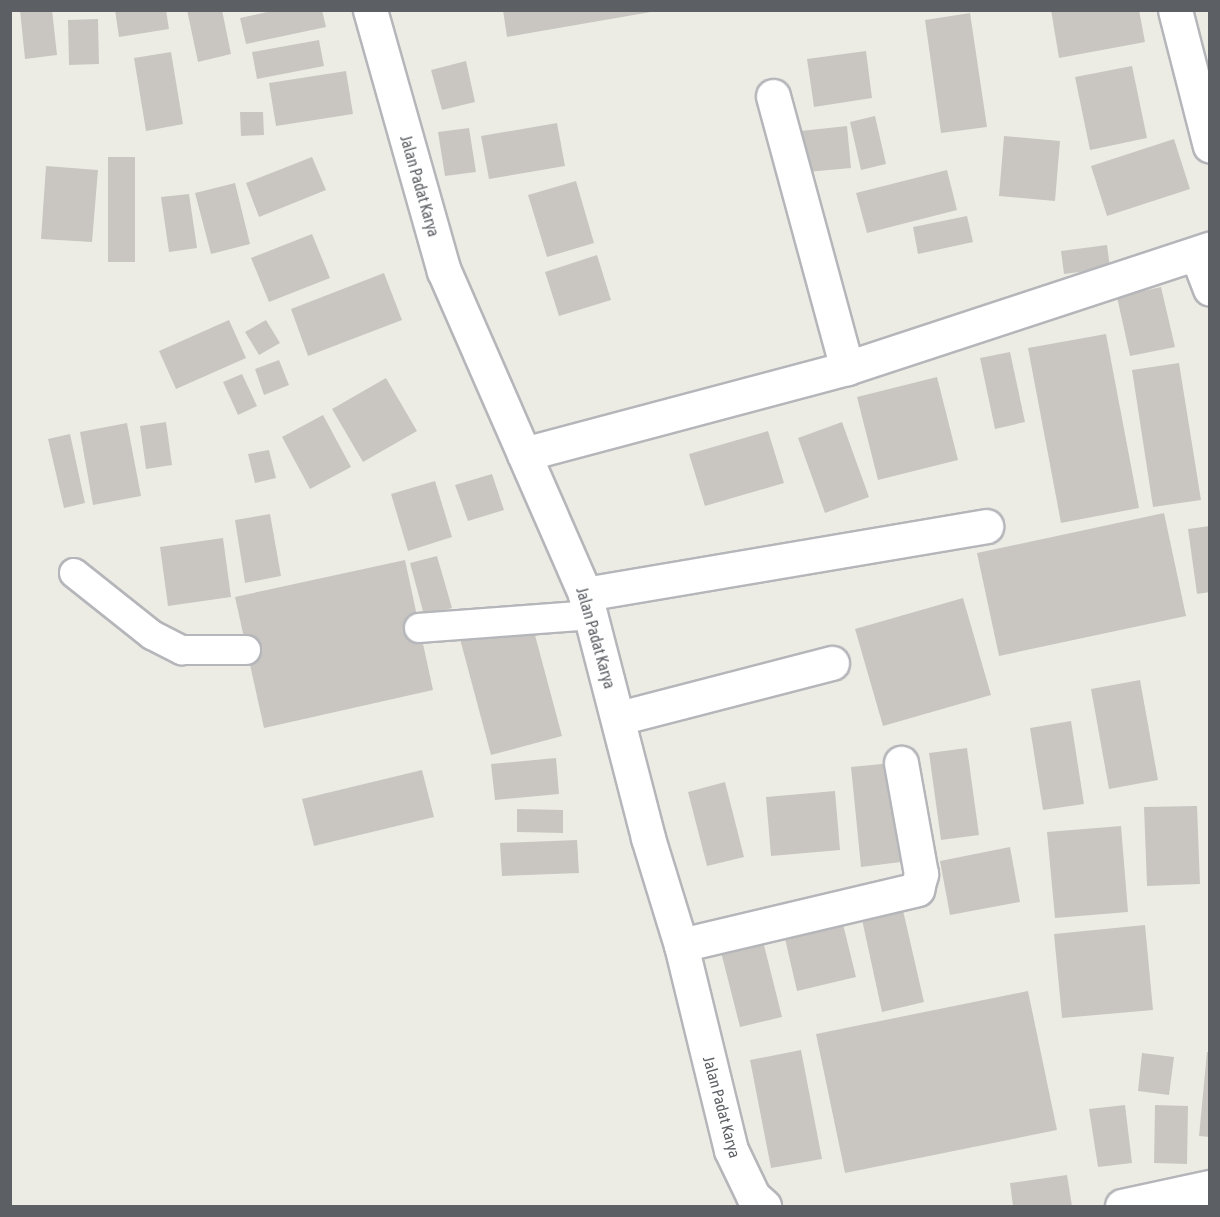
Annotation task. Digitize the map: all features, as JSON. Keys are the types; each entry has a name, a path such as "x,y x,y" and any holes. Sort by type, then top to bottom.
{"street":[{"name":"Jalan Padat Karya","path":"370,10 444,271 588,605 648,838 681,945 731,1150 753,1196 764,1206"},
{"path":"1175,10 1209,146"},
{"path":"773,96 847,368"},
{"path":"524,454 847,368 1203,252 1209,289"},
{"path":"588,605 986,526"},
{"path":"618,718 832,663"},
{"path":"681,945 917,889 921,873 901,763"},
{"path":"1122,1206 1209,1187"}],"lane":[{"path":"74,573 152,635 182,650 246,650"},
{"path":"419,628 588,605"}],"building":[{"path":"20,10 52,10 57,55 25,59"},
{"path":"115,10 166,10 169,29 119,37"},
{"path":"187,10 222,10 231,54 198,62"},
{"path":"276,10 322,10 326,27 246,44 240,18"},
{"path":"503,10 650,10 651,12 507,37"},
{"path":"1051,10 1139,10 1145,42 1059,58"},
{"path":"970,13 987,127 941,133 925,20"},
{"path":"98,19 99,64 69,65 68,20"},
{"path":"319,40 324,66 257,79 252,52"},
{"path":"866,51 872,98 814,107 807,59"},
{"path":"171,52 183,124 146,131 134,58"},
{"path":"466,61 475,102 442,110 431,70"},
{"path":"1132,66 1147,138 1090,150 1075,77"},
{"path":"346,71 353,114 276,126 269,83"},
{"path":"240,112 263,112 264,135 241,136"},
{"path":"875,116 886,164 861,170 850,122"},
{"path":"557,123 565,166 489,179 481,136"},
{"path":"847,126 851,168 796,173 791,132"},
{"path":"469,128 476,172 445,176 438,132"},
{"path":"1004,136 1060,141 1055,201 999,196"},
{"path":"1174,139 1190,189 1107,216 1091,166"},
{"path":"108,157 135,157 135,262 108,262"},
{"path":"312,157 326,190 259,217 246,183"},
{"path":"46,166 98,170 92,242 41,239"},
{"path":"947,170 957,210 867,233 856,193"},
{"path":"576,181 594,243 547,257 528,195"},
{"path":"235,183 250,244 211,254 195,193"},
{"path":"189,194 197,248 169,252 161,197"},
{"path":"967,216 973,242 918,254 913,227"},
{"path":"312,234 330,278 269,302 251,258"},
{"path":"1107,245 1110,268 1064,274 1061,251"},
{"path":"597,255 611,300 559,316 545,272"},
{"path":"384,273 402,320 308,356 291,309"},
{"path":"1161,287 1175,347 1130,356 1117,297"},
{"path":"229,320 246,358 176,389 159,351"},
{"path":"266,320 280,343 259,355 245,332"},
{"path":"1106,334 1139,508 1061,523 1028,348"},
{"path":"1010,352 1025,422 995,429 980,358"},
{"path":"279,360 289,385 264,395 255,369"},
{"path":"1179,363 1201,500 1153,507 1132,370"},
{"path":"242,374 257,406 238,415 223,382"},
{"path":"937,377 958,460 878,480 857,397"},
{"path":"386,378 417,431 363,462 332,409"},
{"path":"323,415 351,467 310,489 282,437"},
{"path":"166,422 172,465 146,469 140,426"},
{"path":"842,422 869,497 825,513 798,438"},
{"path":"127,423 141,496 93,505 80,432"},
{"path":"768,431 784,483 705,506 689,454"},
{"path":"70,434 85,503 64,508 48,439"},
{"path":"269,450 276,478 255,483 248,454"},
{"path":"492,474 504,510 468,521 455,485"},
{"path":"435,481 452,537 408,551 391,494"},
{"path":"1164,513 1186,616 999,656 977,553"},
{"path":"270,514 281,576 245,583 235,520"},
{"path":"1210,526 1210,592 1197,594 1188,529"},
{"path":"223,538 231,597 168,606 160,547"},
{"path":"437,556 452,608 424,615 410,563"},
{"path":"405,560 433,690 264,728 235,597"},
{"path":"963,598 991,695 883,726 855,629"},
{"path":"531,620 562,736 491,755 460,639"},
{"path":"1140,680 1158,780 1109,789 1091,689"},
{"path":"1071,721 1084,804 1043,810 1030,728"},
{"path":"967,748 979,835 941,840 929,753"},
{"path":"556,758 559,794 495,800 491,764"},
{"path":"892,763 901,862 861,867 851,767"},
{"path":"422,770 434,817 314,846 302,799"},
{"path":"725,782 744,857 707,866 688,792"},
{"path":"835,791 840,850 771,856 766,797"},
{"path":"1197,806 1200,884 1147,886 1144,807"},
{"path":"517,809 563,810 563,833 517,832"},
{"path":"1121,826 1128,912 1055,918 1047,832"},
{"path":"577,840 579,873 502,876 500,843"},
{"path":"1010,847 1020,902 950,915 940,861"},
{"path":"902,906 924,1002 882,1012 861,915"},
{"path":"841,916 856,977 797,991 783,930"},
{"path":"1145,925 1153,1010 1062,1018 1054,934"},
{"path":"763,941 782,1017 740,1027 721,952"},
{"path":"1028,991 1057,1130 845,1173 816,1034"},
{"path":"801,1050 822,1159 771,1168 750,1060"},
{"path":"1207,1052 1210,1052 1210,1137 1199,1136"},
{"path":"1142,1053 1174,1057 1169,1095 1138,1091"},
{"path":"1125,1105 1132,1163 1098,1167 1089,1109"},
{"path":"1155,1105 1188,1106 1187,1164 1154,1163"},
{"path":"1067,1175 1072,1206 1013,1206 1010,1183"}]}
